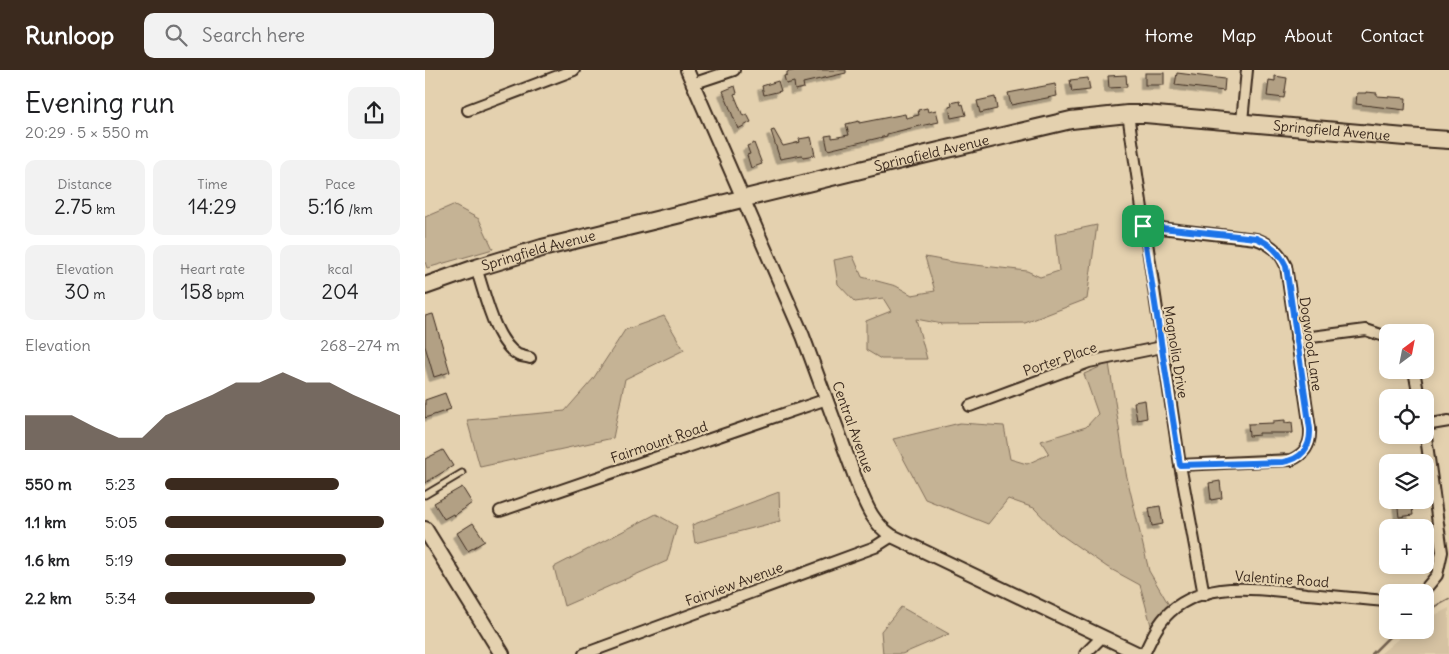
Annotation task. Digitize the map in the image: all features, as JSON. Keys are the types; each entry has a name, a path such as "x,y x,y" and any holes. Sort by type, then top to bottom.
{"main road":[{"name":"Springfield Avenue","path":"426,282 542,248 1071,120 1128,114 1242,121 1396,137 1449,140"},
{"path":"425,529 502,654"}],"street":[{"path":"468,110 574,70"},
{"name":"Central Avenue","path":"687,70 742,200 803,336 868,511 879,526 892,536 1139,654"},
{"path":"693,84 734,70"},
{"path":"1242,121 1247,70"},
{"name":"Magnolia Drive","path":"1128,114 1143,226 1180,465 1204,594"},
{"name":"Dogwood Lane","path":"1143,226 1256,238 1277,251 1286,266 1310,429 1309,443 1305,451 1299,457 1283,462 1180,465"},
{"path":"477,268 501,336 519,355 530,358"},
{"path":"1296,339 1366,330 1379,334"},
{"name":"Porter Place","path":"970,406 1089,362 1162,347"},
{"name":"Fairmount Road","path":"500,511 827,399"},
{"path":"1434,424 1449,421"},
{"path":"1428,444 1444,529 1440,568 1431,584"},
{"name":"Fairview Avenue","path":"585,654 875,547 892,536"},
{"name":"Valentine Road","path":"1144,654 1155,632 1169,612 1185,602 1204,594 1247,588 1379,601"},
{"path":"1085,654 1102,637"}],"lane":[{"path":"425,495 462,473"}],"shaded area":[{"path":"453,205 479,219 493,249 427,268 425,262 425,217"},
{"path":"1097,225 1087,299 1025,323 942,324 916,319 927,359 881,359 866,350 866,321 891,311 883,298 855,302 838,284 834,260 853,256 862,277 896,286 912,295 935,291 925,257 1027,271 1040,277 1059,271 1055,234"},
{"path":"664,316 684,350 625,379 613,438 480,467 467,420 565,411 593,379 625,330"},
{"path":"1109,363 1126,473 1149,571 1169,605 1151,625 1140,585 1107,567 1057,532 1034,508 1008,499 988,524 925,499 893,439 960,423 1004,426 1010,459 1027,464 1049,454 1041,441 1086,427 1098,414 1084,374"},
{"path":"779,492 780,521 695,543 692,525"},
{"path":"656,514 677,526 667,561 564,606 554,567"},
{"path":"901,607 949,634 902,654 883,654 881,631"},
{"path":"1449,608 1449,654 1380,654 1398,639 1434,639 1434,616"}],"building":[{"path":"797,70 846,70 846,73 803,83 804,88 795,90 794,82 786,84 784,76 787,75 787,72"},
{"path":"1145,73 1164,73 1164,85 1145,85"},
{"path":"1177,73 1225,79 1224,91 1175,85"},
{"path":"1126,75 1127,87 1109,88 1108,76"},
{"path":"1275,76 1287,78 1284,98 1267,96 1269,80 1275,81"},
{"path":"1088,78 1090,90 1072,92 1070,80"},
{"path":"778,81 781,91 764,95 762,86"},
{"path":"1055,84 1057,96 1011,105 1008,93"},
{"path":"735,86 737,93 734,94 743,116 747,114 751,122 738,129 723,91"},
{"path":"1357,93 1377,93 1377,96 1406,98 1405,110 1356,104"},
{"path":"995,97 997,109 980,113 977,101"},
{"path":"960,101 961,105 963,104 966,115 951,118 949,107 952,106 951,103"},
{"path":"927,108 928,112 936,110 939,122 828,150 825,136 832,135 832,138 849,135 846,124 905,114 906,118 919,115 918,110"},
{"path":"774,130 783,146 800,142 799,139 811,137 815,155 780,159 771,131"},
{"path":"754,143 762,164 751,168 747,155 750,154 747,146"},
{"path":"433,314 450,372 434,377 425,346 425,316"},
{"path":"445,393 451,409 425,418 425,400"},
{"path":"1145,400 1147,418 1137,420 1134,402"},
{"path":"1285,420 1285,423 1292,422 1293,433 1259,433 1259,435 1249,436 1248,424 1273,423 1273,421"},
{"path":"443,450 453,466 425,483 425,459"},
{"path":"1220,481 1222,498 1211,500 1209,483"},
{"path":"462,487 472,503 454,516 453,514 444,519 434,503"},
{"path":"1160,506 1163,524 1152,526 1149,508"},
{"path":"1398,509 1412,509 1413,515 1399,517"},
{"path":"473,523 485,541 468,551 457,533"}],"waterway":[{"path":"1434,607 1449,599"},
{"path":"1372,654 1387,639"}],"route":[{"path":"1143,226 1256,238 1271,246 1282,258 1286,266 1311,438 1305,451 1299,457 1283,462 1180,465 1143,226"}]}
